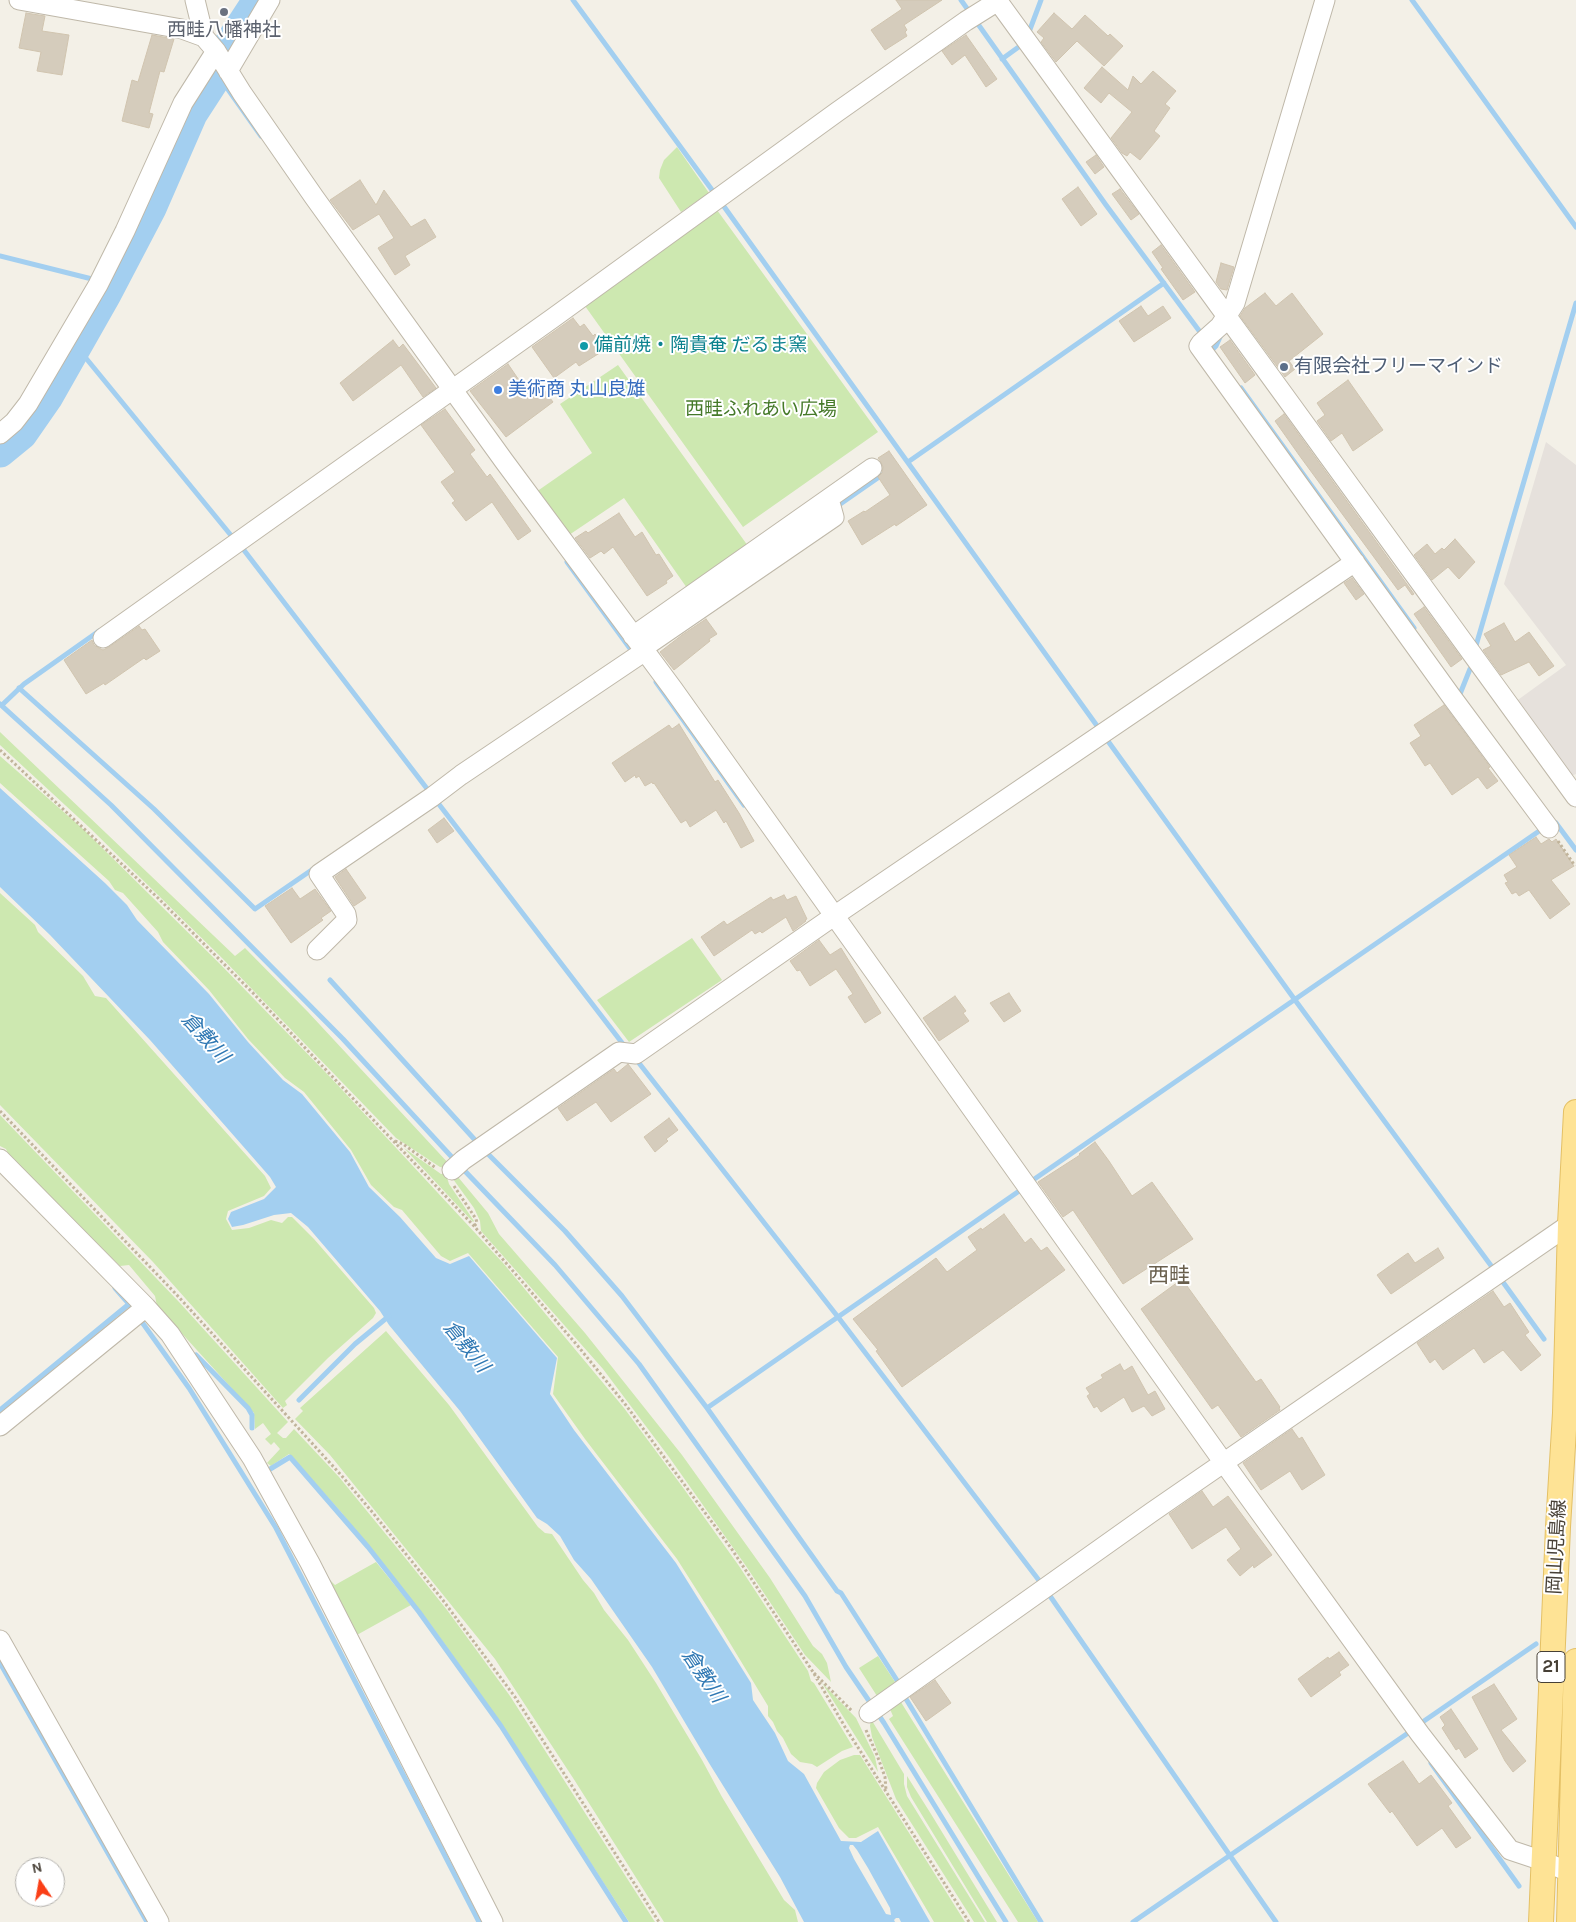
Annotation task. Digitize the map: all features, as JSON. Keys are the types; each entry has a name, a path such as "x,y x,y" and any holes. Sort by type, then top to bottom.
{"main road":[{"name":"岡山児島線","path":"1541,1922 1557,1537 1565,1413 1576,1112"},
{"name":"21","path":"1569,1922 1574,1874 1576,1662"}],"street":[{"path":"19,0 182,29 218,56"},
{"path":"195,0 218,56 314,197 453,389 829,919 1183,1403 1219,1466 1420,1734 1510,1850 1574,1874"},
{"path":"0,434 14,422 28,404 100,281 126,231 183,103 218,56 270,0"},
{"path":"1324,0 1235,304 1227,317 1200,346 1547,825"},
{"path":"103,638 837,112 998,1 1576,797"},
{"path":"318,950 346,920 346,914 319,874 434,796 639,650 834,517 831,506 872,468"},
{"path":"454,1167 829,919 1102,734 1353,559"},
{"path":"0,1159 139,1312 170,1334 252,1458 310,1563 492,1922"},
{"path":"870,1711 1219,1466 1573,1222"},
{"path":"0,1426 139,1312"},
{"path":"0,1640 159,1922"}],"path":[{"path":"0,750 158,898 253,993 474,1226 577,1345 625,1404 731,1548 813,1672 886,1792 969,1922"},
{"path":"1547,825 1575,866"},
{"path":"0,1111 176,1294 341,1475 373,1513 442,1599 515,1697 658,1922"},
{"path":"394,1141 403,1144 442,1172 454,1167"},
{"path":"454,1167 450,1181 476,1219 474,1226"},
{"path":"813,1672 853,1712 870,1711 865,1728 885,1777 886,1792"}],"shaded area":[{"path":"1546,442 1576,465 1576,774 1571,776 1515,702 1566,665 1504,584"}],"green space":[{"path":"677,147 709,193 681,212 659,178 664,160"},
{"name":"西畦ふれあい広場","path":"717,210 878,432 743,527 585,306"},
{"path":"618,365 748,546 687,588 624,498 569,535 536,492 592,453 560,404"},
{"path":"0,732 235,956 245,948 308,1012 450,1165 446,1168 440,1167 396,1138 222,958 91,829 0,745"},
{"path":"0,756 83,829 219,963 332,1079 503,1263 624,1408 684,1489 739,1566 808,1671 811,1681 853,1747 842,1751 817,1767 800,1762 791,1754 768,1716 768,1706 677,1559 553,1394 558,1357 468,1253 450,1261 441,1256 402,1210 394,1207 371,1185 351,1150 304,1092 285,1078 248,1039 209,990 163,942 158,932 123,893 115,890 109,881 0,783"},
{"path":"0,893 35,925 38,932 83,976 95,996 106,998 265,1176 271,1188 264,1196 228,1211 226,1219 232,1230 249,1228 271,1220 282,1223 288,1217 292,1217 314,1239 374,1308 376,1313 373,1318 328,1358 285,1401 287,1405 283,1408 153,1262 0,1105"},
{"path":"692,938 722,980 629,1042 597,1000"},
{"path":"0,1115 179,1302 288,1422 277,1433 286,1438 294,1429 339,1477 398,1549 447,1610 510,1696 655,1922 629,1922 496,1716 426,1618 341,1512 289,1454 271,1466 267,1463 280,1449 274,1442 271,1445 265,1439 271,1434 263,1423 255,1429 254,1413 157,1306 155,1296 129,1265 120,1266 9,1156 6,1149 0,1146"},
{"path":"404,1148 441,1174 446,1174 449,1184 473,1222"},
{"path":"458,1177 488,1213 499,1234 585,1333 682,1455 770,1578 813,1646 822,1654 827,1663 831,1682 805,1655 746,1566 669,1457 603,1369 481,1231 480,1221 474,1208 453,1179"},
{"path":"386,1331 449,1405 538,1527 545,1533 552,1534 604,1610 628,1640 656,1683 784,1900 795,1910 798,1922 664,1922 495,1659 330,1455 295,1419 303,1411 300,1408"},
{"path":"376,1562 411,1605 355,1636 326,1582 330,1580 335,1585"},
{"path":"878,1656 895,1682 877,1696 859,1668"},
{"path":"822,1683 856,1718 875,1757 878,1772"},
{"path":"899,1699 1038,1922 1018,1922 889,1719 893,1716 889,1707"},
{"path":"871,1719 904,1774 907,1796 985,1922 974,1922 896,1799 872,1737"},
{"path":"860,1755 965,1922 934,1922 878,1827 856,1838 849,1838 839,1828 816,1788 817,1783 824,1772 840,1760"},
{"path":"907,1776 997,1922 987,1922 911,1797 907,1787"}],"water":[{"name":"倉敷川","path":"0,788 127,905 137,920 209,994 248,1042 283,1080 302,1094 350,1152 369,1187 400,1217 436,1258 450,1264 469,1256 557,1358 550,1394 574,1430 676,1563 751,1683 753,1700 775,1733 788,1761 804,1774 841,1841 861,1842 878,1831 930,1922 901,1922 899,1918 896,1918 895,1922 804,1922 780,1877 652,1667 591,1579 574,1560 560,1536 537,1518 460,1411 389,1325 380,1311 308,1227 291,1213 274,1215 232,1227 228,1219 231,1212 264,1199 276,1187 270,1177 150,1040 50,935 0,887","holes":["850,1845 853,1845 890,1908 891,1915 886,1914 854,1859 849,1848"]}],"building":[{"path":"896,0 942,0 904,25 907,30 905,32 907,36 885,50 871,30 902,9"},
{"path":"26,13 45,16 42,31 69,35 62,75 37,71 41,52 19,48"},
{"path":"1054,13 1072,29 1085,15 1108,36 1110,34 1123,46 1104,66 1077,41 1056,62 1041,42 1044,38 1037,32"},
{"path":"152,35 174,39 164,72 160,71 149,113 153,114 149,128 122,121 132,80 138,82"},
{"path":"966,35 997,79 986,87 965,55 952,65 942,51"},
{"path":"1102,67 1128,90 1133,76 1141,84 1153,71 1176,91 1165,104 1170,108 1154,131 1160,136 1140,160 1130,152 1127,156 1122,153 1111,138 1132,112 1109,93 1101,103 1084,88"},
{"path":"1096,155 1104,167 1095,174 1086,162"},
{"path":"360,180 376,205 384,190 411,227 425,219 436,237 405,256 410,265 395,275 378,248 394,238 379,214 353,230 330,200"},
{"path":"1078,187 1097,214 1081,226 1062,199"},
{"path":"1120,189 1139,214 1131,220 1112,194"},
{"path":"1161,245 1195,292 1183,300 1161,269 1163,268 1152,252"},
{"path":"1221,263 1234,267 1227,290 1221,289 1216,282"},
{"path":"1265,293 1276,306 1292,293 1323,334 1289,361 1295,369 1285,377 1240,316 1245,308"},
{"path":"1141,306 1148,316 1163,306 1171,318 1134,342 1119,321"},
{"path":"573,318 580,327 584,324 593,336 595,334 606,349 579,366 576,362 554,378 532,347"},
{"path":"393,340 399,348 403,344 436,388 423,397 401,365 353,401 340,383"},
{"path":"1230,340 1255,375 1245,383 1220,347"},
{"path":"508,364 523,386 535,378 553,402 506,437 470,391"},
{"path":"1348,380 1383,430 1353,451 1342,433 1331,441 1317,421 1325,415 1317,403"},
{"path":"445,409 475,450 470,454 487,477 490,474 531,531 518,540 492,502 466,521 452,503 455,501 441,482 455,472 421,425"},
{"path":"1284,414 1414,594 1412,595 1405,585 1398,590 1299,455 1275,421"},
{"path":"889,451 927,505 896,526 895,524 862,545 848,521 890,495 878,477 882,473 883,467 878,458"},
{"path":"619,513 635,537 642,532 656,555 659,554 673,576 666,581 667,583 647,596 613,547 604,554 601,551 590,558 575,538 586,531 588,533"},
{"path":"1455,539 1475,562 1459,579 1448,567 1432,580 1414,555 1427,544 1435,554 1442,548 1444,550"},
{"path":"1352,578 1364,594 1356,600 1344,583"},
{"path":"1424,607 1462,659 1451,667 1414,614"},
{"path":"706,619 717,634 674,670 660,652"},
{"path":"1504,623 1515,642 1529,632 1554,666 1539,676 1529,662 1501,675 1483,650 1491,646 1484,634"},
{"path":"139,626 142,630 145,629 160,651 146,660 144,658 105,685 104,683 86,694 64,660 92,640 94,645 103,650"},
{"path":"1444,705 1490,767 1488,768 1498,781 1487,789 1478,777 1452,795 1430,763 1425,766 1410,743 1421,736 1414,725"},
{"path":"679,724 715,782 718,780 754,841 741,848 726,821 724,823 716,810 690,827 686,820 681,823 654,783 652,782 645,786 639,776 636,778 635,775 625,782 612,763 669,725 672,729"},
{"path":"444,818 454,831 437,843 428,830"},
{"path":"1536,837 1541,844 1549,839 1552,842 1556,839 1574,866 1551,880 1570,904 1550,919 1529,890 1519,896 1516,892 1512,894 1505,883 1508,882 1504,875 1517,867 1509,855"},
{"path":"346,869 366,898 354,906 335,877"},
{"path":"292,888 300,899 315,889 331,911 321,918 323,920 291,943 265,906"},
{"path":"784,895 787,900 796,896 807,919 793,931 786,917 762,933 760,931 755,934 752,930 714,956 701,937 724,921 727,925 771,897 773,900"},
{"path":"819,940 830,955 841,948 881,1013 865,1023 848,997 853,994 836,969 810,986 800,970 797,971 790,961"},
{"path":"1009,993 1021,1011 1004,1022 990,1003"},
{"path":"955,996 966,1011 963,1013 969,1021 939,1041 923,1018"},
{"path":"628,1064 651,1094 611,1122 596,1102 567,1121 558,1108 614,1069 617,1073"},
{"path":"669,1118 678,1130 666,1139 668,1141 655,1152 644,1137"},
{"path":"1095,1142 1132,1196 1152,1182 1193,1239 1123,1284 1073,1210 1063,1217 1038,1182 1080,1155"},
{"path":"1004,1214 1025,1243 1031,1238 1041,1251 1047,1247 1065,1270 902,1387 876,1351 878,1350 853,1319 936,1258 947,1272 977,1250 968,1237 981,1228 982,1230"},
{"path":"1438,1248 1444,1258 1391,1294 1377,1275 1408,1253 1415,1263"},
{"path":"1182,1279 1256,1382 1261,1379 1280,1407 1280,1410 1241,1437 1218,1405 1212,1409 1141,1309"},
{"path":"1493,1291 1504,1307 1510,1303 1529,1332 1525,1335 1541,1355 1521,1371 1503,1350 1484,1363 1474,1348 1443,1370 1435,1359 1430,1363 1417,1343"},
{"path":"1120,1364 1124,1371 1132,1366 1148,1395 1155,1391 1165,1409 1152,1416 1144,1406 1132,1412 1124,1397 1101,1412 1097,1406 1094,1408 1087,1396 1090,1394 1086,1388 1103,1378 1101,1375"},
{"path":"1292,1429 1299,1439 1302,1437 1325,1475 1302,1490 1290,1471 1261,1490 1243,1463"},
{"path":"1202,1491 1213,1507 1228,1496 1272,1555 1254,1568 1253,1565 1240,1576 1227,1560 1241,1549 1226,1527 1192,1549 1169,1514"},
{"path":"1339,1652 1349,1665 1339,1672 1341,1675 1311,1697 1298,1679 1328,1657 1329,1659"},
{"path":"935,1680 951,1703 926,1721 910,1697"},
{"path":"1494,1684 1517,1719 1501,1730 1526,1761 1513,1772 1505,1761 1472,1697"},
{"path":"1451,1709 1478,1749 1465,1758 1459,1748 1456,1750 1442,1728 1445,1725 1440,1717"},
{"path":"1403,1761 1419,1784 1431,1775 1452,1803 1448,1806 1471,1838 1456,1848 1442,1828 1417,1846 1392,1811 1390,1813 1368,1784"}],"waterway":[{"path":"0,452 22,434 47,398 106,294 151,208 192,114 216,77 230,43 258,0"},
{"path":"573,0 715,194"},
{"path":"961,0 1106,205 1203,336"},
{"path":"1029,32 1041,0"},
{"path":"1412,0 1576,227"},
{"path":"1002,59 1020,46"},
{"path":"216,77 227,88 261,136"},
{"path":"720,201 1100,730"},
{"path":"0,256 96,280"},
{"path":"908,462 1164,283"},
{"path":"1475,649 1576,303"},
{"path":"1213,349 1221,335"},
{"path":"76,346 234,539"},
{"path":"1241,388 1414,628"},
{"path":"836,507 882,475"},
{"path":"240,545 626,1048"},
{"path":"567,562 634,654"},
{"path":"2,705 24,684 99,631"},
{"path":"1460,694 1470,669"},
{"path":"656,682 744,805"},
{"path":"19,688 154,809 255,909 316,867"},
{"path":"0,704 111,805 343,1039 461,1167 555,1265 639,1364 805,1596 846,1667 884,1723 1006,1922"},
{"path":"1105,737 1295,1000 1495,1271"},
{"path":"1556,823 1576,850"},
{"path":"1033,1180 1545,827"},
{"path":"330,980 485,1151 565,1231 622,1296 707,1408 837,1591 841,1593 900,1685"},
{"path":"635,1058 838,1317 1041,1583 1276,1922"},
{"path":"707,1408 1022,1189"},
{"path":"1500,1278 1544,1339"},
{"path":"115,1288 129,1304 189,1388 276,1528 479,1922"},
{"path":"0,1410 129,1304"},
{"path":"299,1400 355,1344 389,1316"},
{"path":"196,1355 248,1408 252,1415 252,1428"},
{"path":"267,1471 290,1457 368,1547 419,1612 501,1726 626,1922"},
{"path":"1424,1721 1536,1644"},
{"path":"0,1663 147,1922"},
{"path":"903,1694 1041,1922"},
{"path":"1133,1922 1411,1731"},
{"path":"1431,1763 1519,1886"}],"place":[{"name":"西畦八幡神社","path":"224,12"},
{"name":"備前焼・陶貴奄 だるま窯","path":"584,346"},
{"name":"有限会社フリーマインド","path":"1284,367"},
{"name":"美術商 丸山良雄","path":"498,390"}],"district":[{"name":"西畦","path":"1169,1276"}]}
